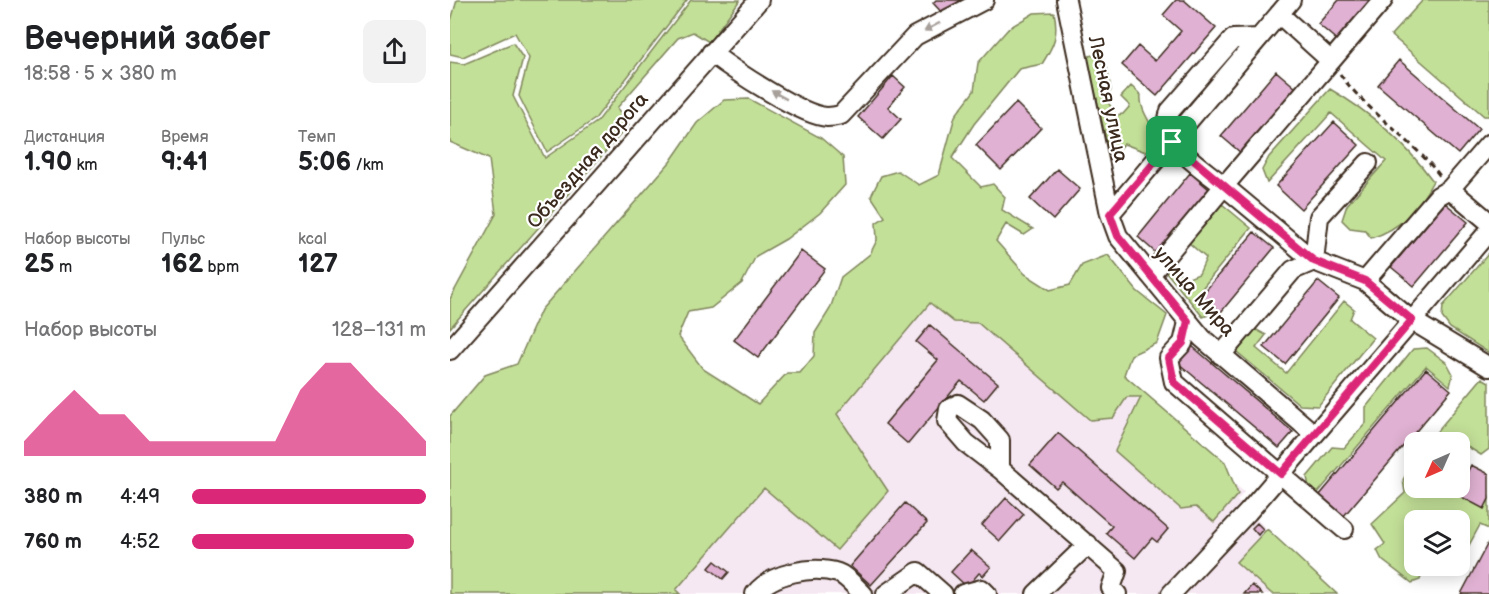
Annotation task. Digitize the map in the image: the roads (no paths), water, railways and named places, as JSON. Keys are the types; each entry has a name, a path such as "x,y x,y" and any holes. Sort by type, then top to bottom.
{"street":[{"name":"Объездная дорога","path":"450,350 759,0"},
{"path":"711,52 738,73 812,113 827,117 841,115 915,36 984,0"},
{"name":"Лесная улица","path":"1066,0 1110,214"},
{"name":"Лесная улица","path":"1110,214 1291,0"},
{"path":"1150,275 1383,0"},
{"path":"1278,14 1331,61"},
{"path":"1172,142 1314,261 1365,281 1412,320 1489,367"},
{"path":"1365,281 1438,196 1450,189 1489,144"},
{"path":"1314,261 1319,217 1368,163"},
{"path":"1450,189 1489,222"},
{"name":"улица Мира","path":"1110,214 1118,236 1188,321 1221,355 1314,434"},
{"path":"1171,594 1248,512 1489,231"},
{"path":"1221,355 1293,270 1314,261"},
{"path":"1188,321 1183,343 1169,358 1174,382 1344,529"},
{"path":"1000,469 1117,571 1111,588 1117,594"},
{"path":"1036,594 1088,544"},
{"path":"755,594 763,584 792,574 819,569 840,573 863,594"},
{"path":"886,594 918,572 943,594"},
{"path":"963,594 982,589 987,594"}]}
